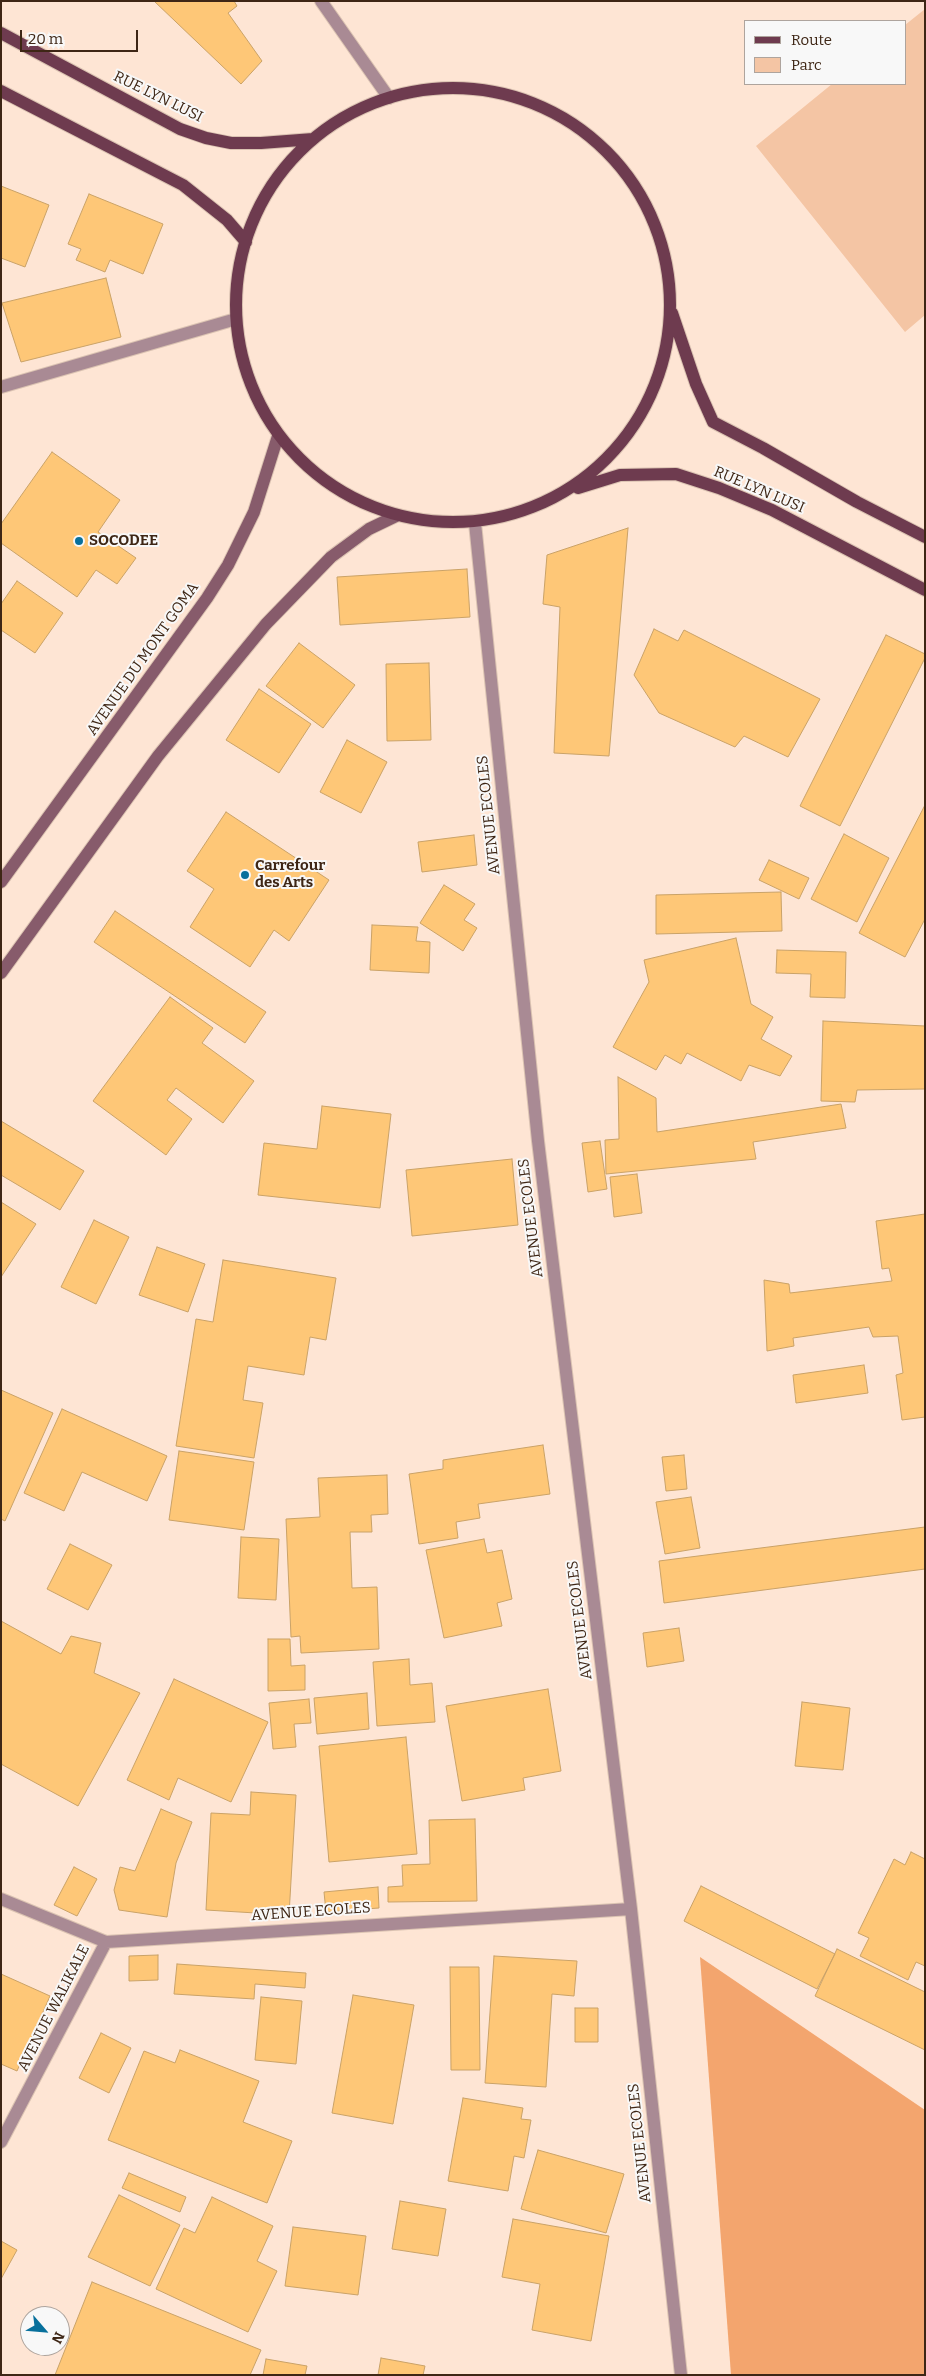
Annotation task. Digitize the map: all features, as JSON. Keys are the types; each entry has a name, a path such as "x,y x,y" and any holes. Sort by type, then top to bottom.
{"main road":[{"name":"RUE LYN LUSI","path":"1,33 180,129 206,138 231,143 313,139"},
{"name":"RUE LYN LUSI","path":"670,307 668,273 661,240 648,208 630,179 609,152 583,130 554,112 523,98 490,90 456,88 422,90 389,98 354,113 313,139 291,161 272,186 257,213 246,242 237,280 236,319 242,360 256,400 278,436 304,464 342,494 368,507 396,516 435,523 475,523 568,490 620,475 676,474 719,488 772,510 925,590"},
{"path":"1,91 183,185 227,220 246,242"},
{"path":"568,490 606,460 636,422 648,401 665,355 670,307"},
{"path":"670,307 696,384 713,422 763,448 856,502 925,537"}],"street":[{"path":"321,1 389,98"},
{"path":"1,387 236,319"},
{"name":"AVENUE DU MONT GOMA","path":"1,882 207,598 228,565 254,512 278,436"},
{"path":"1,974 158,756 266,624 331,557 369,529 396,516"},
{"name":"AVENUE ECOLES","path":"475,523 538,1141 631,1909 681,2375"},
{"name":"AVENUE ECOLES","path":"1,1899 106,1942 631,1909"},
{"name":"AVENUE WALIKALE","path":"1,2142 106,1942"}],"green space":[{"path":"925,9 925,315 905,332 756,146 831,85 906,85 906,24"}],"shaded area":[{"path":"700,1957 925,2110 925,2375 731,2375"}],"building":[{"path":"154,1 234,1 237,6 228,13 262,61 241,84"},
{"path":"1,186 49,205 25,267 1,258"},
{"path":"89,194 163,224 143,274 110,260 105,272 76,260 81,249 68,244"},
{"path":"106,278 121,337 21,362 2,303"},
{"path":"52,452 120,500 98,532 136,558 117,584 96,570 77,597 1,543 1,524"},
{"path":"628,528 609,756 554,753 560,607 543,604 547,555"},
{"path":"467,569 470,617 340,625 337,577"},
{"path":"17,581 63,613 35,653 1,630 1,604"},
{"path":"654,629 678,641 684,630 820,699 788,757 744,736 735,747 659,713 634,675"},
{"path":"886,635 925,654 925,658 840,826 800,806"},
{"path":"299,643 355,685 323,728 266,686"},
{"path":"429,663 431,740 387,741 386,664"},
{"path":"259,689 311,724 279,773 226,740"},
{"path":"347,740 387,762 361,813 320,792"},
{"path":"925,805 925,919 905,957 859,933"},
{"path":"226,812 329,880 289,941 274,930 250,967 190,927 214,889 187,871"},
{"path":"844,834 889,858 857,922 811,899"},
{"path":"474,835 477,865 422,872 418,842"},
{"path":"769,860 809,878 799,899 759,880"},
{"path":"444,885 475,904 464,920 477,928 463,951 420,923"},
{"path":"781,892 782,931 656,934 656,895"},
{"path":"115,911 266,1012 245,1043 94,942"},
{"path":"372,925 418,927 416,941 430,942 429,973 370,970"},
{"path":"736,938 751,1004 773,1017 761,1039 792,1056 780,1076 749,1065 741,1081 687,1053 681,1064 665,1055 656,1070 613,1047 649,982 644,960"},
{"path":"777,950 846,952 845,998 810,997 811,974 776,973"},
{"path":"170,997 213,1028 202,1043 254,1081 223,1123 176,1088 167,1100 192,1119 166,1155 93,1101"},
{"path":"823,1021 925,1026 925,1089 857,1090 855,1102 821,1101"},
{"path":"618,1077 656,1098 657,1132 841,1104 846,1128 753,1142 756,1159 606,1174 605,1140 619,1139"},
{"path":"322,1106 391,1114 380,1208 258,1195 264,1143 317,1149"},
{"path":"1,1121 84,1171 60,1210 1,1175"},
{"path":"600,1141 607,1189 588,1192 582,1143"},
{"path":"512,1159 518,1225 412,1236 406,1170"},
{"path":"637,1174 642,1213 614,1217 610,1177"},
{"path":"1,1202 36,1224 1,1277"},
{"path":"925,1214 925,1417 902,1420 896,1375 903,1373 898,1336 873,1337 869,1327 793,1338 794,1346 767,1351 764,1280 789,1284 790,1293 892,1281 889,1268 882,1269 876,1221"},
{"path":"94,1220 129,1237 96,1304 61,1287"},
{"path":"157,1247 205,1264 188,1312 139,1295"},
{"path":"223,1260 336,1278 326,1340 310,1337 304,1375 248,1366 243,1400 263,1403 254,1458 176,1446 196,1319 213,1322"},
{"path":"864,1365 868,1393 796,1403 793,1375"},
{"path":"1,1390 53,1413 5,1521 1,1519"},
{"path":"62,1409 167,1456 147,1501 82,1472 64,1511 24,1493"},
{"path":"543,1445 550,1494 478,1504 480,1518 456,1522 458,1538 419,1544 409,1474 443,1469 443,1460"},
{"path":"179,1451 254,1462 244,1530 169,1520"},
{"path":"684,1455 687,1489 666,1491 662,1457"},
{"path":"387,1475 388,1514 371,1515 372,1532 350,1532 352,1588 377,1587 379,1649 301,1653 300,1636 291,1637 286,1519 320,1517 318,1478"},
{"path":"691,1497 700,1548 665,1554 656,1502"},
{"path":"925,1527 925,1569 664,1603 659,1561"},
{"path":"241,1537 279,1539 276,1600 238,1598"},
{"path":"484,1539 487,1553 502,1550 512,1599 497,1603 502,1626 444,1638 426,1550"},
{"path":"70,1544 112,1565 88,1610 47,1589"},
{"path":"1,1621 61,1654 71,1636 101,1643 94,1673 140,1693 78,1806 1,1764"},
{"path":"679,1628 684,1661 647,1667 643,1633"},
{"path":"268,1639 290,1639 291,1666 305,1665 305,1690 268,1691"},
{"path":"409,1659 410,1685 432,1683 435,1722 377,1726 373,1662"},
{"path":"174,1679 268,1722 231,1802 178,1778 169,1800 127,1780"},
{"path":"548,1689 561,1771 523,1778 525,1790 462,1801 446,1706"},
{"path":"367,1693 369,1729 317,1734 314,1698"},
{"path":"309,1699 311,1723 294,1724 296,1747 273,1749 269,1703"},
{"path":"802,1702 850,1708 843,1770 795,1766"},
{"path":"406,1737 417,1854 329,1862 319,1746"},
{"path":"251,1792 296,1795 289,1915 206,1910 211,1813 250,1815"},
{"path":"161,1809 192,1822 176,1863 167,1917 119,1910 114,1890 120,1867 135,1871"},
{"path":"475,1819 477,1901 388,1902 388,1887 403,1886 402,1865 430,1864 429,1820"},
{"path":"911,1852 925,1859 925,1966 916,1962 908,1980 860,1956 869,1938 858,1933 894,1859 905,1865"},
{"path":"74,1867 97,1879 77,1916 54,1905"},
{"path":"701,1886 835,1954 817,1989 684,1921"},
{"path":"378,1887 379,1908 326,1912 324,1892"},
{"path":"837,1949 925,1992 925,2050 815,1996"},
{"path":"158,1955 158,1980 129,1981 129,1956"},
{"path":"494,1956 577,1961 574,1996 552,1994 546,2087 485,2083"},
{"path":"177,1964 306,1973 305,1988 255,1984 254,1999 174,1994"},
{"path":"450,1967 479,1967 480,2070 451,2070"},
{"path":"1,1974 50,1996 17,2071 1,2064"},
{"path":"353,1995 414,2005 393,2124 332,2113"},
{"path":"261,1997 302,2001 296,2064 255,2060"},
{"path":"575,2008 598,2008 598,2042 575,2042"},
{"path":"101,2033 131,2048 109,2093 79,2078"},
{"path":"180,2050 259,2081 243,2122 292,2141 267,2203 108,2140 144,2051 175,2063"},
{"path":"463,2098 523,2108 521,2119 531,2120 524,2158 514,2156 508,2191 448,2181"},
{"path":"538,2150 624,2174 606,2233 521,2209"},
{"path":"129,2173 186,2197 180,2212 122,2188"},
{"path":"119,2195 180,2225 150,2286 88,2257"},
{"path":"212,2197 273,2226 257,2261 277,2271 248,2332 156,2289 184,2228 195,2233"},
{"path":"400,2201 446,2209 438,2256 392,2249"},
{"path":"513,2219 609,2236 591,2341 532,2330 540,2284 502,2277"},
{"path":"293,2227 366,2236 358,2295 285,2286"},
{"path":"1,2241 17,2250 1,2279"},
{"path":"92,2282 261,2350 250,2375 55,2375 63,2356 70,2356 70,2337"},
{"path":"381,2358 425,2366 423,2375 378,2375"},
{"path":"266,2359 307,2366 305,2375 263,2375"}],"place":[{"name":"SOCODEE","path":"79,541"},
{"name":"Carrefour des Arts","path":"245,875"}]}
